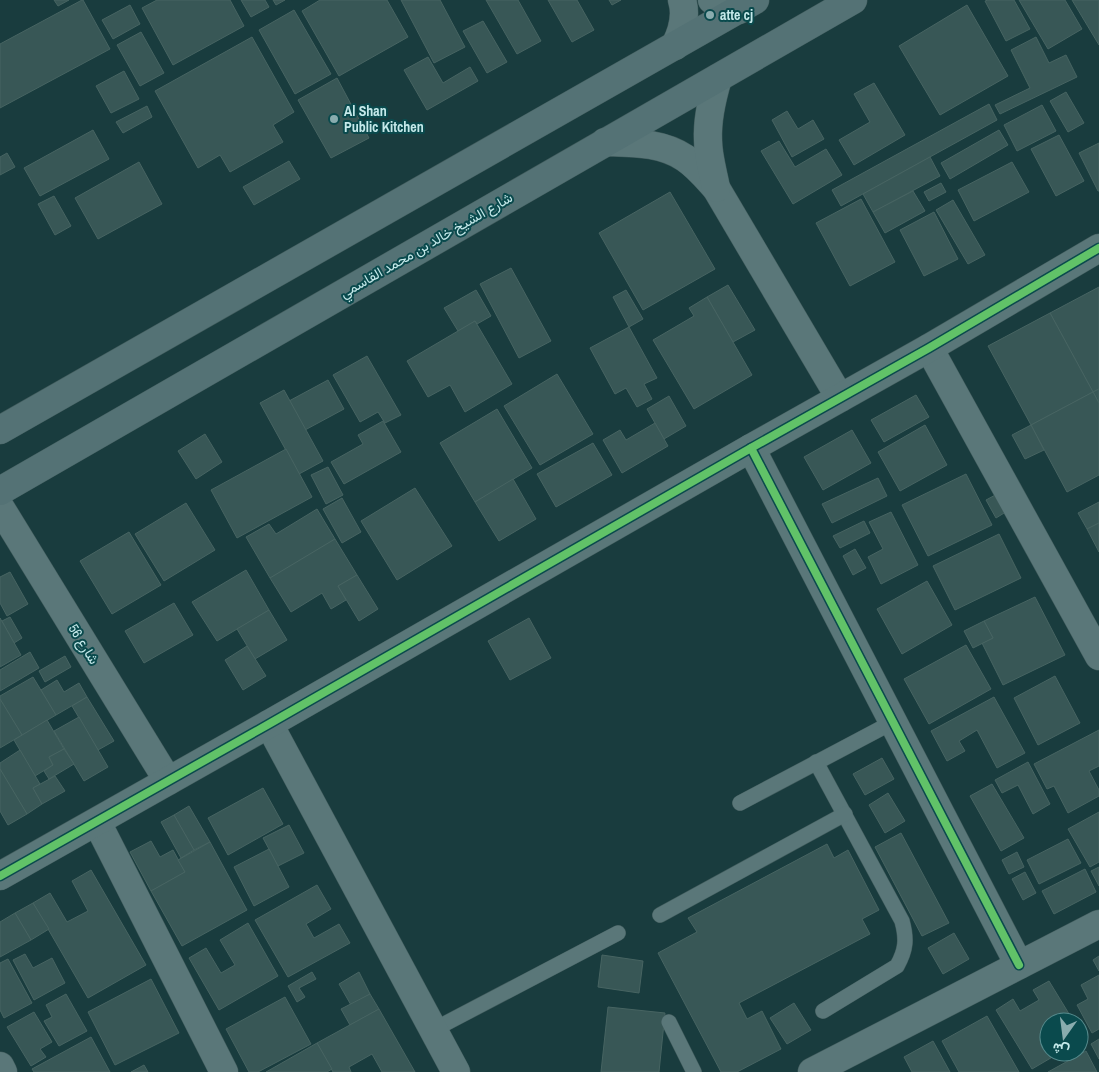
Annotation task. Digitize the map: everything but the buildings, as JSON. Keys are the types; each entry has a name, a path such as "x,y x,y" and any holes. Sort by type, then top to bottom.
{"main road":[{"name":"شارع الشيخ خالد بن محمد القاسمي","path":"0,491 853,0"},
{"path":"0,430 747,5"}],"street":[{"path":"675,46 681,34 684,20 682,0"},
{"path":"712,0 724,6 747,5"},
{"path":"716,188 709,154 708,128 711,102 718,78"},
{"path":"605,142 657,146 672,151 685,158 697,168 716,188 840,398"},
{"path":"0,876 929,348 1099,248"},
{"path":"929,348 1099,656"},
{"path":"751,448 1019,965"},
{"name":"شارع 56","path":"0,507 168,781"},
{"path":"269,724 456,1072"},
{"path":"96,822 224,1072"},
{"path":"812,1072 1099,924"},
{"path":"0,1066 3,1072"}],"lane":[{"path":"740,803 893,722"},
{"path":"816,762 902,921 905,933 903,956 897,966 823,1011"},
{"path":"660,915 845,814"},
{"path":"433,1030 618,933"},
{"path":"669,1022 694,1072"}],"cycle path":[{"path":"0,876 929,348 1099,248"},
{"path":"751,448 1019,965"}],"place":[{"name":"atte cj","path":"710,15"},
{"name":"Al Shan Public Kitchen","path":"334,119"}]}
